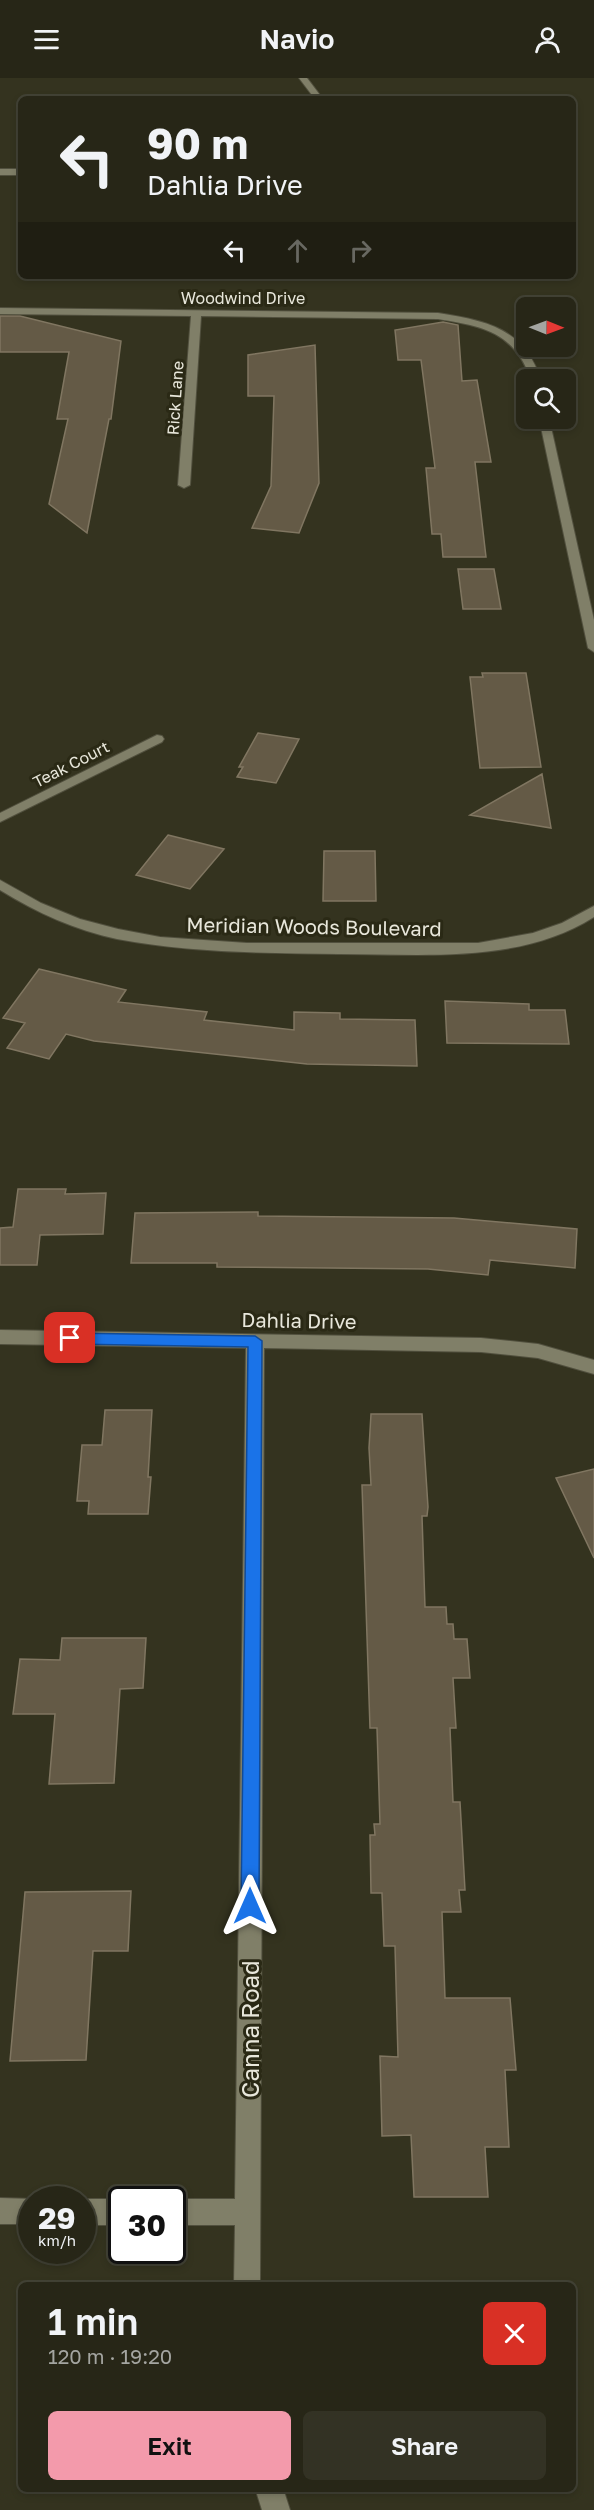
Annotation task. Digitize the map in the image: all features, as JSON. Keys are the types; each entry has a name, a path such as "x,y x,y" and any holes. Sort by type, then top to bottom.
{"street":[{"path":"303,78 317,96"},
{"path":"0,172 18,172"},
{"name":"Woodwind Drive","path":"0,311 413,314 454,318 506,335 525,350 533,369"},
{"name":"Rick Lane","path":"184,485 196,312"},
{"path":"546,429 594,648"},
{"name":"Teak Court","path":"0,818 157,739"},
{"name":"Meridian Woods Boulevard","path":"0,884 52,912 90,926 150,940 219,948 478,948 506,945 544,935 594,910"},
{"name":"Dahlia Drive","path":"0,1337 500,1346 558,1356 594,1367"},
{"name":"Canna Road","path":"247,2282 255,1341"},
{"path":"0,2211 18,2211"},
{"path":"186,2212 248,2212"},
{"path":"270,2492 276,2510"}],"building":[{"path":"0,316 20,316 121,341 111,419 109,419 87,533 49,504 68,419 57,419 69,352 0,352"},
{"path":"443,322 458,325 462,381 477,380 491,462 475,462 486,557 443,557 441,534 432,534 426,468 435,468 421,360 398,360 395,330"},
{"path":"315,345 319,483 299,533 252,528 271,486 274,396 248,396 248,355"},
{"path":"458,569 494,569 501,609 463,609"},
{"path":"482,673 526,673 541,767 480,768 470,677 483,677"},
{"path":"258,733 299,739 276,783 237,777 243,767 239,767"},
{"path":"542,774 551,828 470,815"},
{"path":"168,835 224,849 190,889 136,875"},
{"path":"324,851 375,851 376,901 323,901"},
{"path":"39,969 126,990 118,1002 207,1012 204,1020 294,1030 294,1012 340,1013 340,1019 415,1020 417,1066 307,1064 94,1041 66,1034 49,1059 7,1048 25,1023 3,1018"},
{"path":"445,1001 529,1004 529,1010 565,1010 569,1044 447,1043"},
{"path":"18,1189 66,1189 65,1194 106,1193 103,1234 40,1235 37,1265 0,1265 0,1228 13,1227"},
{"path":"258,1212 258,1216 454,1218 577,1229 575,1268 490,1260 488,1275 428,1269 217,1267 217,1263 131,1263 135,1213"},
{"path":"105,1410 152,1410 148,1514 88,1514 89,1501 77,1501 82,1445 102,1445"},
{"path":"371,1414 422,1414 428,1507 427,1516 422,1516 425,1607 446,1607 447,1624 453,1624 454,1639 467,1639 470,1678 453,1678 456,1728 450,1728 453,1802 460,1802 465,1890 459,1890 461,1912 442,1912 445,1998 510,1998 516,2070 505,2070 509,2147 485,2147 488,2197 414,2197 411,2135 382,2136 380,2056 398,2057 395,1946 384,1946 382,1893 371,1893 370,1835 375,1835 374,1824 380,1824 377,1728 370,1728 362,1485 371,1485 369,1448"},
{"path":"594,1469 594,1558 556,1478"},
{"path":"62,1638 146,1638 143,1688 120,1689 114,1783 49,1784 55,1714 13,1714 20,1659 60,1660"},
{"path":"131,1891 128,1951 93,1951 86,2060 10,2061 25,1892"}],"route":[{"path":"70,1338 255,1341 250,1906"}]}
